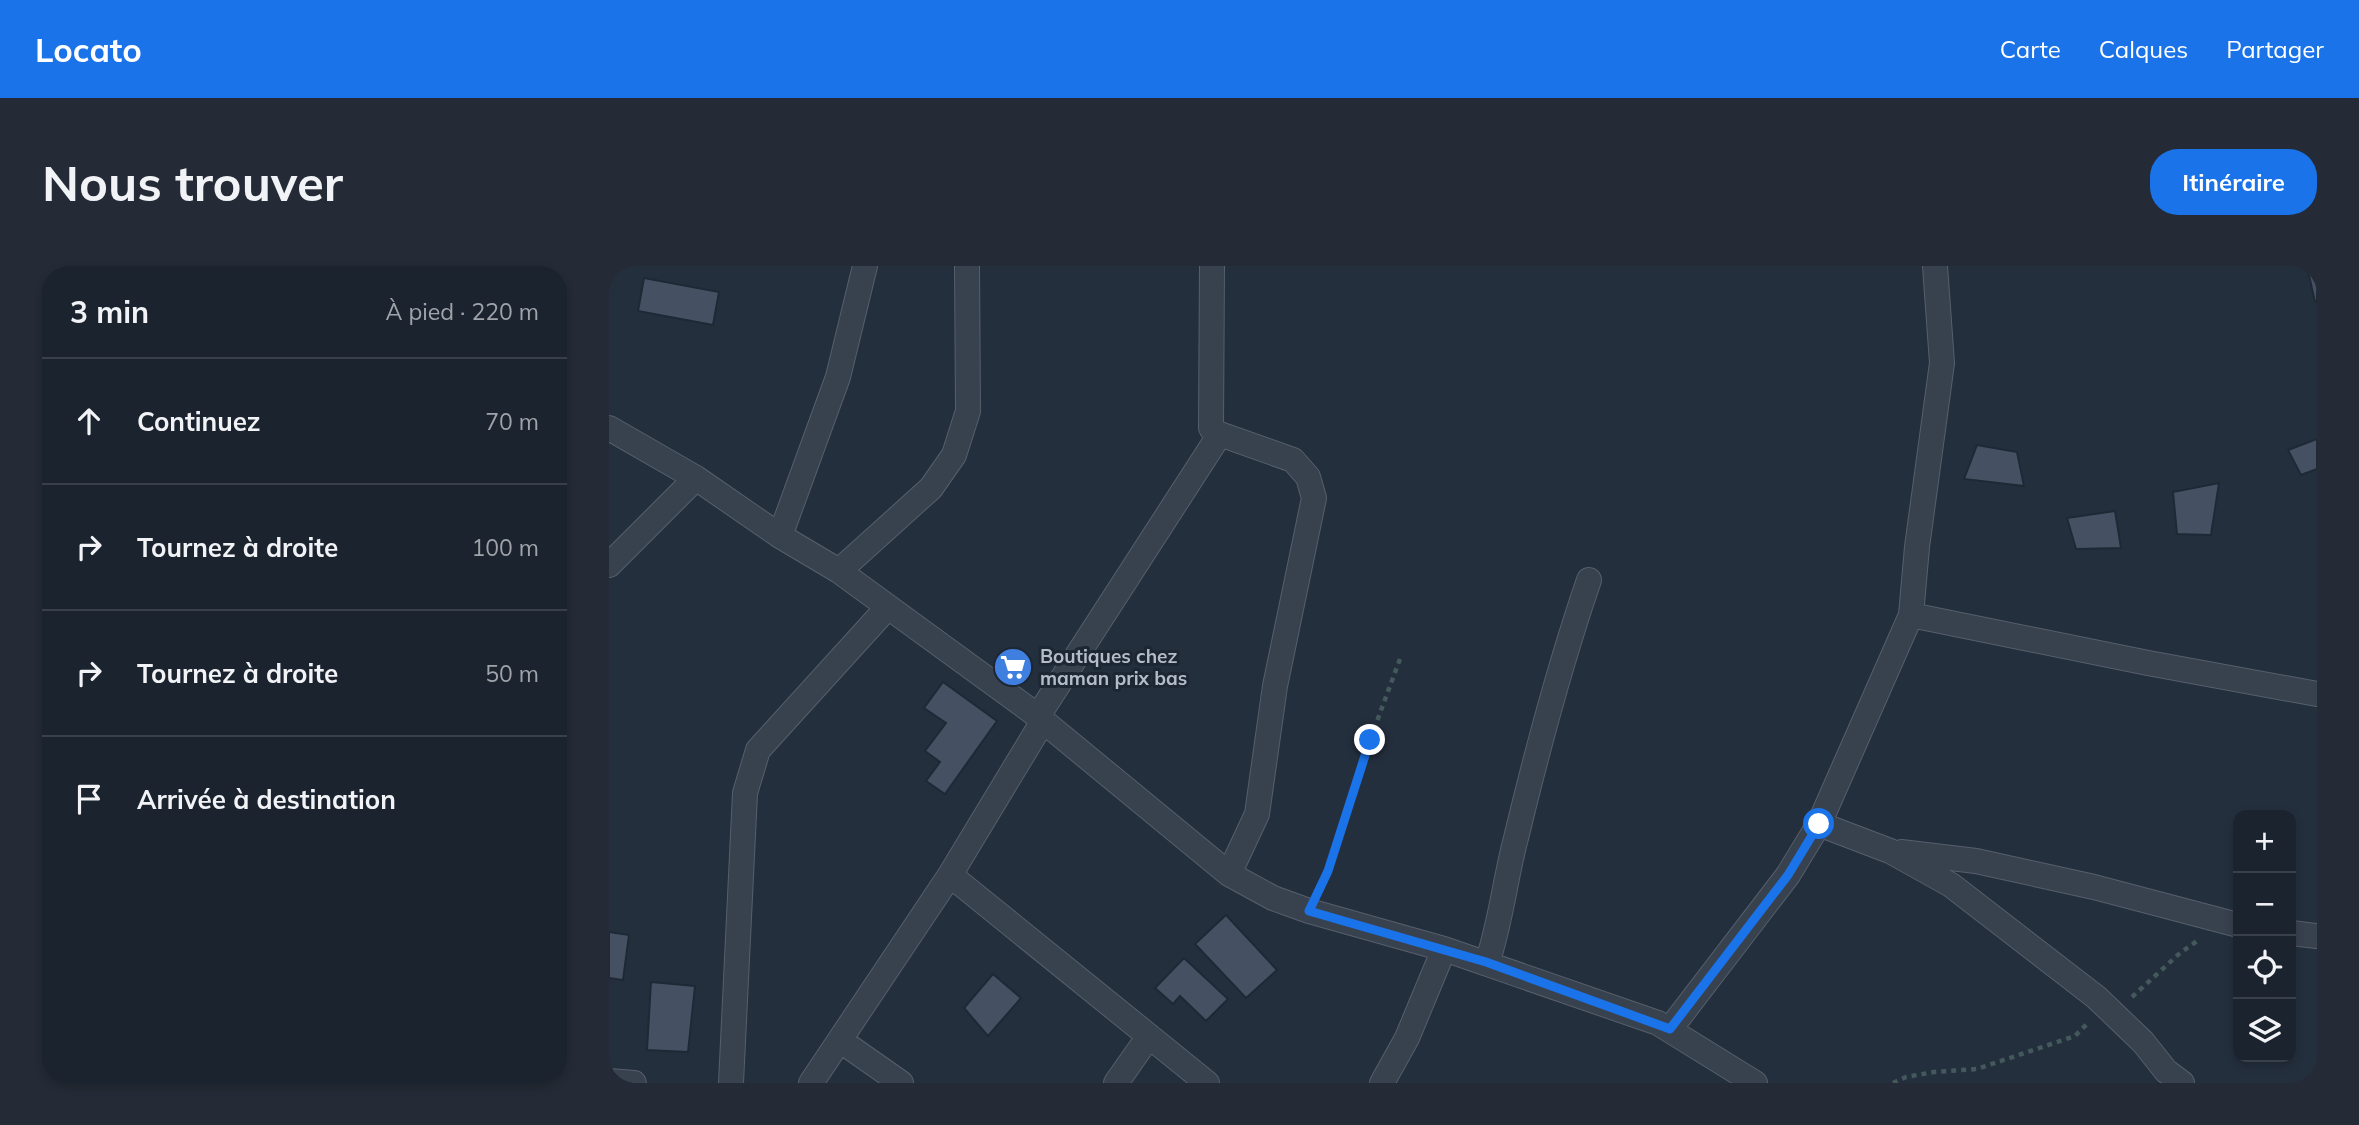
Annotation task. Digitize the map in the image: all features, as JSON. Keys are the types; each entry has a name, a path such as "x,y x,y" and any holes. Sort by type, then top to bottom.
{"street":[{"path":"780,536 838,377 865,266"},
{"path":"839,571 931,488 954,455 968,411 967,266"},
{"path":"1212,266 1210,421 1214,432 1293,460 1308,477 1314,498 1275,686 1257,814 1229,874"},
{"path":"1670,1029 1788,875 1819,824 1911,615 1917,547 1942,363 1935,266"},
{"path":"609,428 696,478 780,536 839,571 1040,719 1229,874 1273,898 1309,911 1444,948 1670,1029 1755,1083"},
{"path":"811,1083 950,875 1040,719 1220,434"},
{"path":"609,565 696,478"},
{"path":"1486,962 1498,929 1508,870 1562,657 1589,580"},
{"path":"731,1083 745,793 758,750 887,608"},
{"path":"1911,615 2317,694"},
{"path":"1819,824 1890,851 1951,885 2096,997 2143,1042 2166,1071 2182,1083"},
{"path":"1890,851 1976,861 2094,887 2233,925"},
{"path":"950,875 1207,1083"},
{"path":"2296,934 2317,936"},
{"path":"1382,1083 1407,1038 1444,948"},
{"path":"1116,1083 1149,1036"},
{"path":"841,1041 901,1083"},
{"path":"609,1081 635,1083"}],"path":[{"path":"1309,911 1328,871 1399,659"},
{"path":"1893,1083 1906,1077 1934,1072 1977,1069 2075,1036 2098,1012 2141,990 2180,953 2210,932 2233,925"}],"building":[{"path":"2307,266 2317,266 2315,302"},
{"path":"644,278 719,292 713,325 638,311"},
{"path":"2317,439 2317,469 2301,475 2288,450"},
{"path":"1977,445 2017,452 2024,486 1964,479"},
{"path":"2219,483 2211,535 2177,534 2173,492"},
{"path":"2115,511 2121,548 2076,549 2067,518"},
{"path":"943,682 997,721 945,794 926,781 940,762 925,751 946,723 924,708"},
{"path":"1226,915 1277,970 1246,998 1195,944"},
{"path":"609,932 629,935 623,980 609,978"},
{"path":"1184,958 1228,999 1206,1021 1180,996 1173,1004 1155,988"},
{"path":"993,974 1021,998 988,1036 964,1008"},
{"path":"651,982 695,986 688,1052 647,1050"}],"place":[{"name":"Boutiques chez maman prix bas","path":"1013,667"}],"route":[{"path":"1370,740 1328,871 1309,911 1444,948 1670,1029 1788,875 1819,824"}]}
